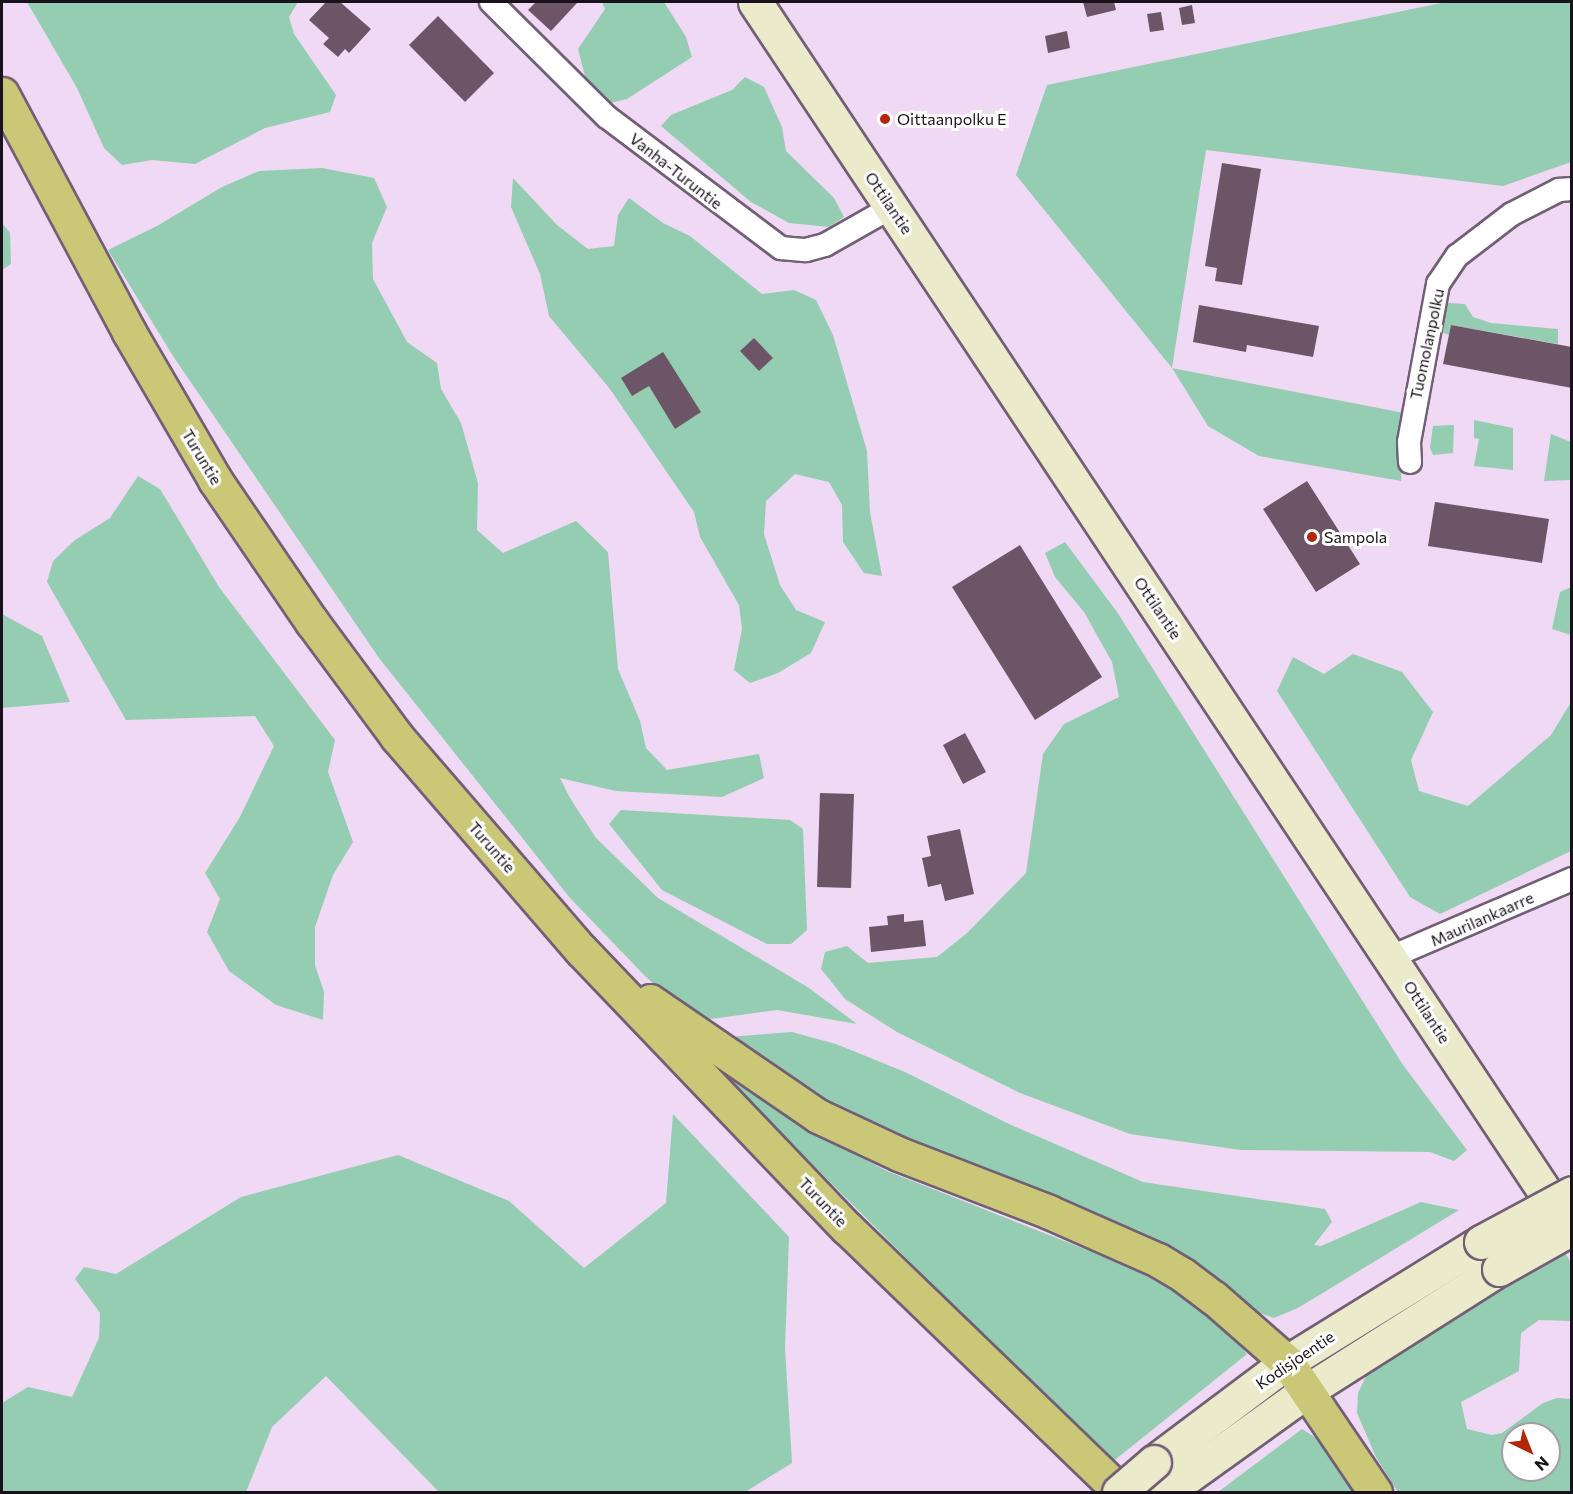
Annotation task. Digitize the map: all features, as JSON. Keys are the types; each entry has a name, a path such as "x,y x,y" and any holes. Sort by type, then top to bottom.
{"highway":[{"name":"Turuntie","path":"2,94 129,332 215,480 397,737 581,950 847,1228 1120,1492"},
{"path":"581,950 734,1062 818,1116 899,1154 1049,1212 1158,1260 1214,1298 1287,1362 1375,1492"}],"main road":[{"name":"Ottilantie","path":"754,2 1391,957 1569,1217"},
{"name":"Kodisjoentie","path":"1166,1479 1287,1362 1481,1242 1569,1217"},
{"name":"Kodisjoentie","path":"1120,1492 1166,1479 1499,1269 1569,1217"}],"street":[{"name":"Vanha-Turuntie","path":"491,2 607,117 781,248 806,250 825,245 892,207"},
{"name":"Tuomolanpolku","path":"1410,462 1410,431 1438,284 1457,256 1512,214 1558,190 1572,189"},
{"name":"Maurilankaarre","path":"1391,957 1572,879"}],"green space":[{"path":"27,2 298,2 289,17 294,34 336,95 330,112 265,128 195,164 152,160 122,165 104,148 77,88"},
{"path":"602,2 664,2 686,37 692,57 627,99 606,104 585,76 578,49 605,9"},
{"path":"1446,2 1571,2 1571,162 1503,186 1206,150 1172,368 1016,175 1047,85"},
{"path":"745,77 764,87 782,127 786,151 834,198 844,217 829,227 789,223 751,202 661,126 671,115 732,90"},
{"path":"322,168 374,178 387,207 372,243 373,279 407,342 437,363 441,389 461,423 478,483 477,530 503,553 576,521 608,552 618,669 640,721 646,748 667,770 759,754 764,778 722,797 616,791 560,778 570,798 596,838 658,898 809,988 857,1024 777,1010 696,1021 645,976 570,898 379,658 173,356 108,250 157,226 222,187 259,171"},
{"path":"513,178 557,225 588,249 614,246 618,215 629,198 663,223 690,236 762,294 794,290 816,300 833,335 867,451 870,512 882,576 864,573 843,542 842,505 829,482 795,474 766,501 764,534 780,585 796,610 825,622 811,653 778,673 750,683 734,670 742,629 739,605 700,537 694,512 610,389 549,316 540,274 511,207"},
{"path":"2,223 10,233 11,264 2,270"},
{"path":"1434,302 1465,304 1473,317 1491,323 1558,329 1558,344 1451,325 1449,335 1428,327"},
{"path":"1172,368 1404,413 1401,481 1259,456 1208,426"},
{"path":"1474,420 1513,428 1513,470 1474,466 1479,439 1474,438"},
{"path":"1454,425 1453,453 1433,455 1430,448 1433,426"},
{"path":"1551,434 1571,442 1571,480 1544,481"},
{"path":"138,476 160,489 219,587 335,740 328,772 353,842 333,875 315,927 315,965 324,992 323,1020 276,1005 229,971 207,932 220,899 205,873 240,817 274,746 255,716 126,720 47,582 53,561 75,540 110,518"},
{"path":"1065,542 1117,612 1403,1065 1467,1150 1454,1161 1430,1152 1241,1150 1130,1134 1020,1093 897,1032 845,999 821,969 825,952 847,946 868,963 937,957 967,933 1026,873 1043,754 1064,724 1119,697 1112,662 1084,612 1055,577 1045,553"},
{"path":"1571,587 1571,635 1552,629 1560,592"},
{"path":"2,614 42,636 70,702 2,708"},
{"path":"1353,654 1402,672 1433,712 1411,760 1419,791 1468,806 1551,735 1571,702 1571,851 1440,914 1410,897 1277,691 1293,657 1324,674"},
{"path":"621,810 790,820 803,829 807,930 791,944 767,944 662,890 609,824"},
{"path":"792,1032 836,1044 905,1072 1009,1124 1143,1182 1325,1209 1332,1222 1314,1245 1321,1246 1421,1202 1459,1210 1298,1308 1274,1318 1250,1310 845,1118 727,1037"},
{"path":"724,1076 815,1133 887,1171 1138,1270 1213,1316 1247,1354 1111,1463"},
{"path":"673,1114 789,1237 785,1348 792,1463 745,1492 439,1492 326,1376 272,1427 246,1492 2,1492 2,1403 28,1387 72,1397 99,1338 100,1313 75,1279 84,1267 116,1274 241,1197 398,1155 509,1201 584,1268 666,1203"},
{"path":"1564,1251 1571,1263 1571,1321 1539,1320 1521,1333 1519,1371 1461,1402 1467,1429 1492,1435 1501,1433 1501,1482 1561,1482 1561,1422 1517,1422 1543,1403 1557,1398 1571,1399 1571,1492 1398,1492 1376,1457 1357,1413 1358,1393 1368,1372 1426,1329"},
{"path":"1302,1429 1316,1438 1356,1492 1218,1492"}],"building":[{"path":"326,2 340,2 371,29 349,53 345,49 338,57 323,44 329,38 309,20"},
{"path":"536,2 578,2 551,31 528,10"},
{"path":"1083,2 1114,2 1116,10 1087,17"},
{"path":"1192,5 1195,23 1182,25 1179,8"},
{"path":"1161,12 1164,30 1150,32 1147,14"},
{"path":"438,16 494,73 465,102 409,45"},
{"path":"1067,31 1070,48 1048,53 1045,36"},
{"path":"1222,163 1261,169 1242,285 1215,281 1217,268 1205,266"},
{"path":"1199,305 1319,326 1313,357 1247,345 1246,352 1193,342"},
{"path":"1451,325 1572,347 1572,388 1443,364"},
{"path":"754,338 773,358 759,371 740,351"},
{"path":"663,352 701,412 675,429 649,386 632,396 621,378"},
{"name":"Sampola","path":"1307,481 1360,564 1316,592 1263,509"},
{"path":"1435,502 1549,519 1542,563 1428,546"},
{"path":"1020,545 1102,677 1035,720 952,587"},
{"path":"965,733 986,772 963,784 943,745"},
{"path":"820,793 854,794 851,888 817,887"},
{"path":"960,829 974,894 945,901 941,884 928,887 922,858 931,856 927,836"},
{"path":"904,914 904,922 923,920 926,946 871,952 869,927 888,925 887,916"}],"place":[{"name":"Oittaanpolku E","path":"885,119"},
{"name":"Sampola","path":"1312,537"}]}
